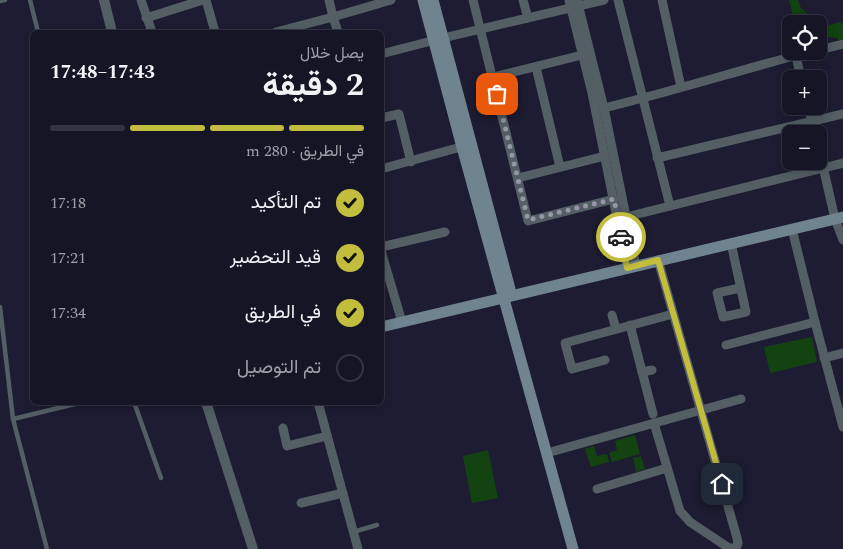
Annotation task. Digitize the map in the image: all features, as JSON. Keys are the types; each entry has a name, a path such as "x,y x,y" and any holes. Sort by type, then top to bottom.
{"main road":[{"path":"423,0 438,39 508,296 581,549"},
{"path":"433,0 438,39"},
{"path":"384,326 839,218"},
{"path":"508,296 573,549"}],"street":[{"path":"104,0 112,30"},
{"path":"141,0 151,30"},
{"path":"146,18 205,0 214,30"},
{"path":"329,0 337,30"},
{"path":"284,30 390,0"},
{"path":"474,0 528,220 614,199"},
{"path":"523,0 528,18"},
{"path":"384,53 528,18 574,3 604,0"},
{"path":"618,0 670,206"},
{"path":"662,0 681,87"},
{"path":"574,3 582,55 614,199 622,218"},
{"path":"574,3 604,108 632,267"},
{"path":"827,48 843,44"},
{"path":"493,77 582,55"},
{"path":"604,108 782,60"},
{"path":"536,67 560,168"},
{"path":"384,117 399,114 411,162"},
{"path":"657,158 843,114"},
{"path":"810,115 813,125"},
{"path":"384,168 466,146"},
{"path":"518,178 605,156"},
{"path":"827,167 843,163"},
{"path":"622,218 815,170"},
{"path":"824,170 839,218 843,240"},
{"path":"792,229 843,427"},
{"path":"384,245 445,232"},
{"path":"731,243 740,288"},
{"path":"630,325 667,468 680,510 690,522 729,548 736,548 738,544 737,538 658,260"},
{"path":"384,261 402,322"},
{"path":"606,360 572,369 565,343 673,314"},
{"path":"612,315 616,329"},
{"path":"726,345 815,322"},
{"path":"824,358 843,353"},
{"path":"642,372 652,370"},
{"path":"554,451 654,418 701,410 741,399"},
{"path":"207,405 253,549"},
{"path":"319,405 358,549"},
{"path":"283,428 287,446 327,436"},
{"path":"597,489 667,468"},
{"path":"301,503 342,493"}],"lane":[{"path":"0,1 5,0"},
{"path":"30,0 38,30"},
{"path":"0,307 13,419 47,549"},
{"path":"13,419 71,405"},
{"path":"135,405 161,478"},
{"path":"353,532 377,526"}],"green space":[{"path":"789,0 798,0 801,8 809,15 793,15"},
{"path":"840,22 843,24 843,40 827,37 827,26"},
{"path":"812,337 817,362 770,373 764,347"},
{"path":"635,435 640,454 612,462 609,453 617,450 615,441"},
{"path":"594,446 597,456 607,454 609,462 591,467 585,449"},
{"path":"488,450 498,498 472,503 463,456"},
{"path":"641,456 645,469 636,472 633,458"}],"way so far":[{"path":"497,94 528,220 614,199 621,237"}],"route":[{"path":"621,237 627,268 658,260 722,484"}]}
